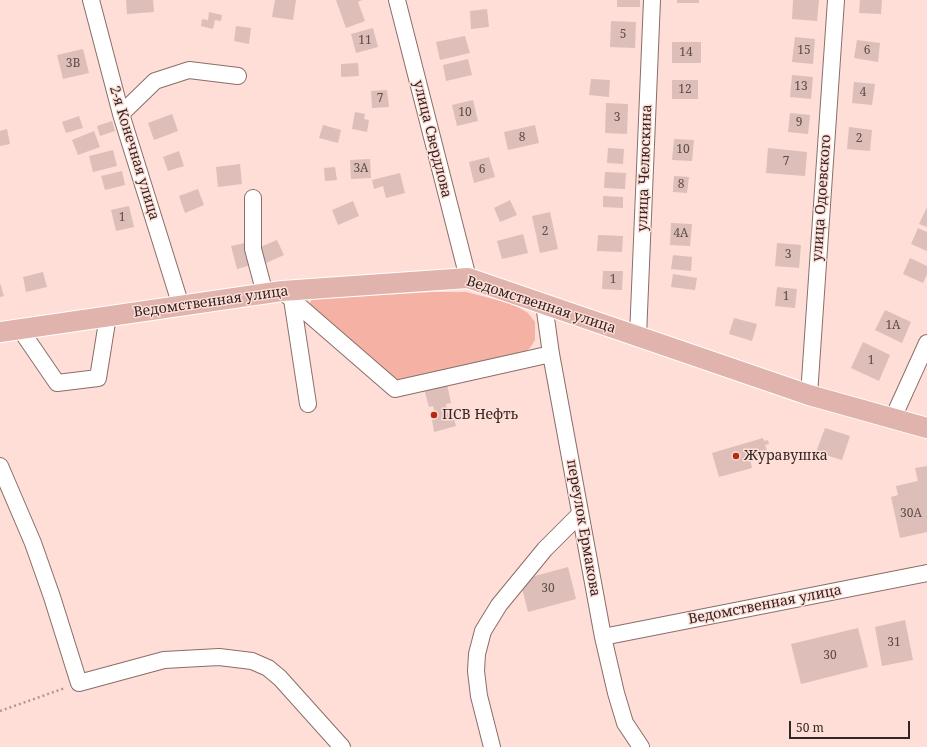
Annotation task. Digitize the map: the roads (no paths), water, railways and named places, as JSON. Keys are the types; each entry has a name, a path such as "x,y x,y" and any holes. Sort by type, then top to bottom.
{"main road":[{"name":"Ведомственная улица","path":"0,332 181,306 280,295 468,278 809,395 927,428"}],"street":[{"name":"2-я Конечная улица","path":"91,0 121,114 181,306"},
{"name":"улица Свердлова","path":"396,0 468,278"},
{"name":"улица Челюскина","path":"638,336 652,0"},
{"name":"улица Одоевского","path":"809,395 836,0"},
{"path":"121,114 155,81 189,70 238,76"},
{"path":"253,198 253,249 280,295 308,404"},
{"path":"280,295 395,389 551,354"},
{"name":"переулок Ермакова","path":"544,304 551,354 603,637 616,693 625,723 641,747"},
{"path":"20,329 57,383 98,378 108,316"},
{"path":"893,418 927,343"},
{"path":"0,466 35,550 79,683 164,660 219,657 252,661 268,668 280,678 342,747"},
{"path":"492,747 479,696 476,671 477,654 483,631 499,605 545,549 580,514"},
{"name":"Ведомственная улица","path":"603,637 927,573"}],"place":[{"name":"ПСВ Нефть","path":"434,415"},
{"name":"Журавушка","path":"736,456"}]}
